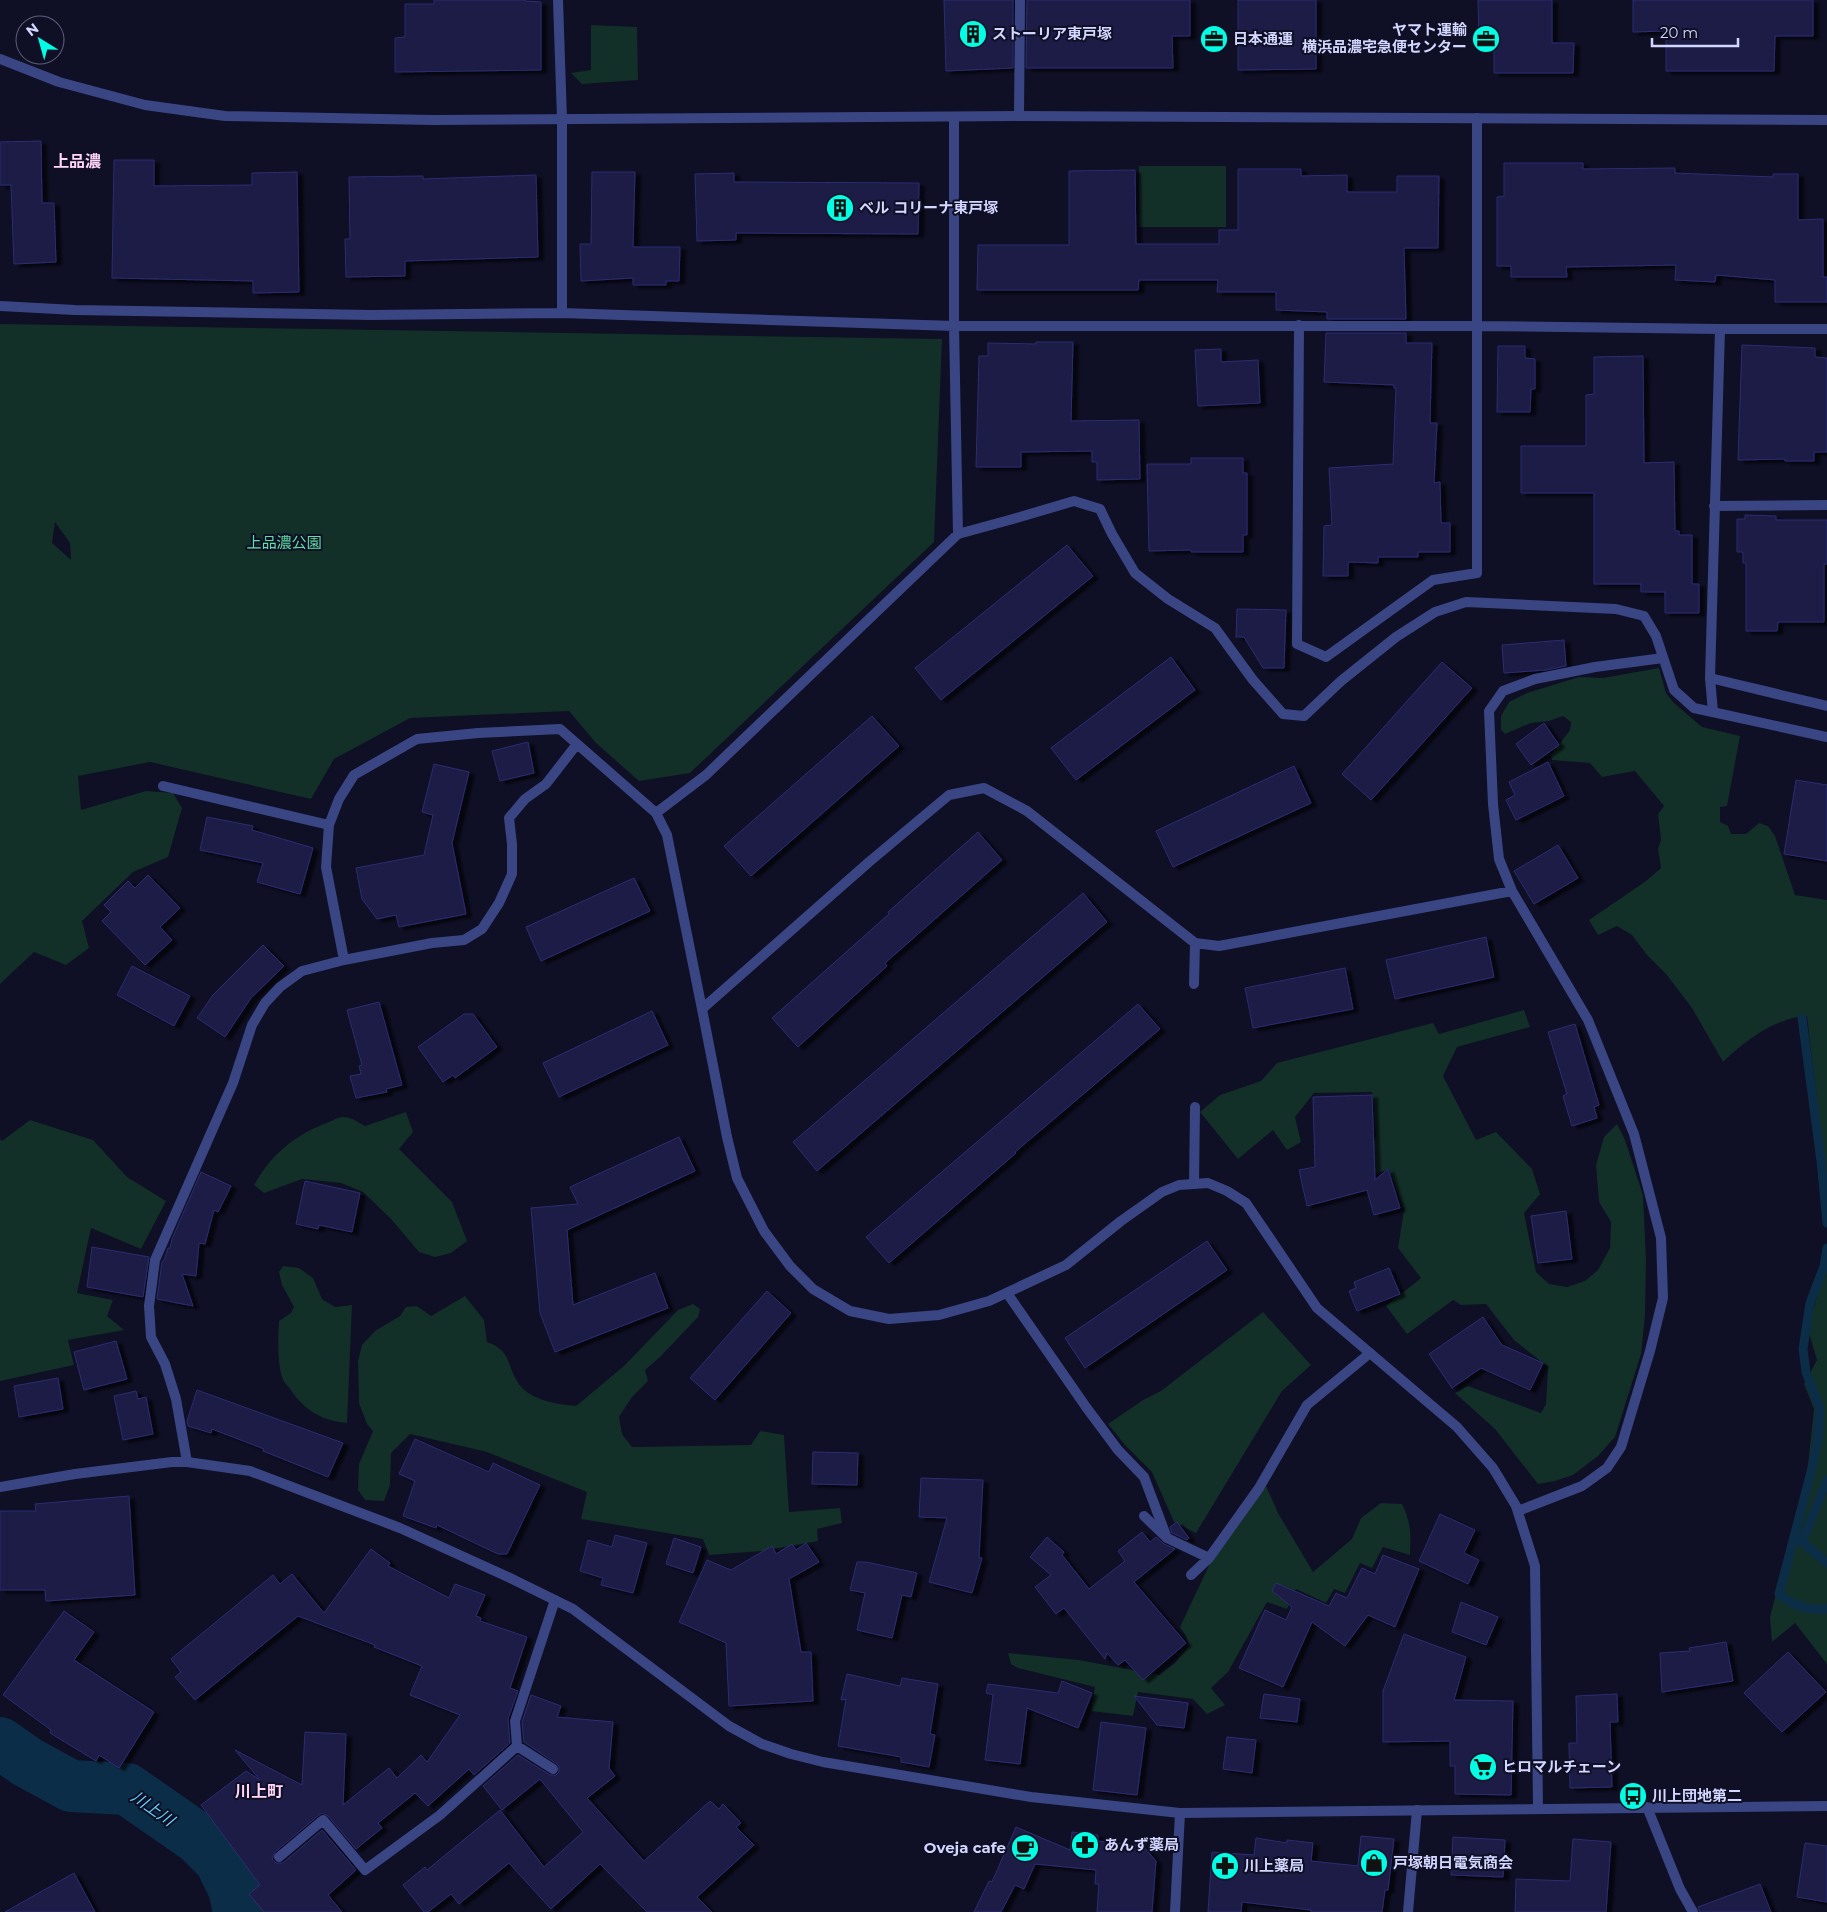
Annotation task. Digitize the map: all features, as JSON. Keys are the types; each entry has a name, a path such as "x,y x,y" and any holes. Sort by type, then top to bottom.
{"street":[{"path":"558,0 562,118 562,312"},
{"path":"1019,116 1020,0"},
{"path":"0,59 59,82 145,105 225,116 433,120 1019,116 1827,120"},
{"path":"954,117 954,326 958,534"},
{"path":"1299,326 1297,644 1326,657 1433,580 1478,573 1477,118"},
{"path":"0,306 74,310 371,315 562,312 954,326 1477,326 1720,330 1827,329"},
{"path":"1712,712 1710,678 1720,330"},
{"path":"656,813 706,774 958,534 1074,500 1100,509 1135,573 1168,598 1215,628 1253,680 1283,714 1304,716 1341,681 1396,637 1436,612 1466,602 1616,609 1644,616 1656,636 1674,690 1694,708 1827,737"},
{"path":"1714,506 1827,505"},
{"path":"1518,1511 1582,1486 1607,1468 1621,1447 1650,1351 1662,1298 1661,1238 1634,1134 1588,1020 1512,891 1499,858 1493,804 1489,711 1502,691 1535,679 1595,667 1663,658"},
{"path":"1710,678 1827,706"},
{"path":"344,960 326,867 328,825 339,799 354,774 418,739 478,733 560,729 656,813 667,835 727,1137 738,1178 764,1231 790,1266 813,1289 850,1311 889,1319 939,1316 989,1301 1066,1265 1162,1192 1179,1185 1208,1183 1227,1191 1246,1203 1317,1308 1457,1427 1493,1468 1518,1511 1535,1566 1538,1808"},
{"path":"187,1462 176,1399 166,1364 151,1337 149,1306 155,1260 233,1083 252,1025 264,1003 302,971 344,960 432,943 464,940 482,929 499,903 512,874 512,844 509,818 524,799 546,784 577,744"},
{"path":"163,786 328,825"},
{"path":"702,1009 868,862 949,795 984,788 1027,811 1195,943 1219,946 1512,891"},
{"path":"1194,984 1195,943"},
{"path":"1194,1184 1195,1107"},
{"path":"1007,1293 1118,1450 1144,1477 1168,1538"},
{"path":"1191,1575 1209,1558 1259,1488 1307,1405 1370,1353"},
{"path":"0,1487 75,1474 172,1462 187,1462 250,1472 400,1528 573,1608 729,1726 762,1744 823,1762 1031,1796 1180,1813 1827,1806"},
{"path":"1144,1516 1168,1538 1209,1558"},
{"path":"517,1746 515,1721 555,1600"},
{"path":"517,1746 553,1769"},
{"path":"279,1857 323,1820 365,1870 440,1815 517,1746"},
{"path":"1647,1807 1680,1889 1693,1912"},
{"path":"1408,1912 1417,1810"},
{"path":"1175,1912 1180,1813"}],"green space":[{"path":"591,25 637,27 638,80 582,84 571,73 591,70"},
{"path":"1139,166 1226,166 1226,227 1139,227"},
{"name":"上品濃公園","path":"0,324 942,339 934,542 690,773 639,781 596,743 569,711 410,718 334,759 311,799 150,762 78,776 81,810 146,791 173,793 182,808 168,857 133,872 82,921 89,948 66,965 34,952 0,984","holes":["55,522 70,543 71,560 52,543"]},
{"path":"1659,668 1666,693 1674,703 1702,727 1740,736 1727,806 1720,807 1720,822 1728,826 1731,834 1746,834 1759,823 1768,826 1775,836 1795,895 1827,900 1827,1187 1807,1016 1784,1021 1772,1026 1751,1038 1723,1062 1692,1008 1666,974 1647,955 1632,935 1617,926 1598,935 1589,920 1646,881 1661,868 1658,849 1661,840 1658,814 1664,806 1635,771 1602,777 1590,763 1552,760 1551,755 1570,730 1571,722 1563,716 1549,721 1531,723 1505,734 1501,730 1501,716 1509,702 1527,693 1579,677 1603,678"},
{"path":"1524,1010 1530,1027 1457,1047 1443,1076 1476,1140 1496,1132 1532,1169 1540,1194 1524,1213 1536,1272 1549,1284 1567,1287 1585,1281 1598,1270 1610,1248 1611,1222 1599,1202 1596,1165 1604,1137 1617,1124 1625,1140 1643,1195 1646,1260 1645,1316 1641,1354 1615,1437 1598,1456 1573,1475 1538,1484 1495,1429 1455,1393 1468,1386 1541,1413 1546,1404 1548,1367 1514,1340 1486,1304 1461,1305 1453,1300 1407,1334 1386,1306 1421,1278 1398,1248 1404,1210 1389,1169 1372,1175 1363,1142 1376,1137 1372,1092 1314,1093 1295,1117 1301,1142 1287,1150 1273,1130 1238,1159 1200,1112 1220,1095 1261,1081 1277,1063 1433,1023 1439,1034"},
{"path":"406,1112 413,1132 399,1149 452,1202 467,1241 451,1253 435,1257 419,1252 391,1219 363,1192 341,1183 302,1179 264,1193 254,1185 276,1155 295,1139 317,1127 343,1117 352,1119 365,1126"},
{"path":"30,1120 93,1140 127,1177 166,1201 141,1249 91,1228 77,1293 113,1300 107,1316 124,1330 68,1340 74,1365 0,1381 0,1139 2,1141"},
{"path":"1827,1258 1827,1664 1795,1623 1772,1642 1770,1617 1807,1474 1814,1409 1804,1384 1817,1360 1808,1330"},
{"path":"283,1266 299,1268 313,1278 322,1299 335,1307 352,1305 347,1423 330,1420 314,1413 295,1396 281,1373 278,1343 279,1321 291,1313 294,1307 282,1285 279,1272"},
{"path":"465,1296 484,1320 487,1342 495,1345 504,1353 517,1381 528,1393 543,1400 576,1406 624,1366 678,1310 693,1304 700,1309 698,1317 645,1370 648,1381 632,1397 619,1417 622,1434 632,1447 751,1445 760,1431 784,1435 789,1512 840,1508 842,1523 817,1529 818,1541 762,1551 709,1555 703,1539 581,1519 587,1492 487,1452 410,1434 391,1453 390,1485 384,1501 365,1500 358,1490 359,1464 373,1431 367,1424 359,1403 358,1361 362,1345 375,1331 400,1316 406,1307 417,1306 431,1316"},
{"path":"1263,1312 1311,1365 1282,1391 1196,1533 1174,1522 1152,1472 1125,1445 1108,1424 1143,1400 1161,1391"},
{"path":"1266,1486 1278,1513 1313,1572 1352,1539 1361,1518 1381,1503 1402,1504 1410,1528 1410,1555 1383,1547 1372,1568 1360,1563 1345,1593 1334,1589 1326,1603 1296,1589 1287,1609 1267,1602 1228,1672 1211,1688 1225,1705 1207,1714 1193,1699 1138,1692 1133,1716 1091,1711 1095,1687 1018,1668 1011,1664 1008,1653 1079,1660 1159,1675 1175,1663 1189,1646 1186,1636 1180,1627 1211,1561"}],"building":[{"path":"434,0 525,0 541,2 541,70 395,72 395,38 405,37 405,4 434,4"},
{"name":"ストーリア東戸塚","path":"944,0 1013,0 1013,68 946,71"},
{"path":"1027,0 1190,0 1190,36 1172,36 1173,68 1026,68"},
{"path":"1238,0 1316,0 1316,69 1238,70"},
{"path":"1478,0 1552,0 1552,43 1574,43 1573,73 1494,73 1494,39 1479,40"},
{"path":"1633,0 1813,0 1813,36 1775,36 1774,71 1666,71 1666,31 1633,32"},
{"path":"41,141 42,203 54,203 56,262 14,264 11,185 0,185 0,142"},
{"path":"114,160 154,160 154,186 252,185 252,173 297,172 299,292 253,293 253,281 112,278"},
{"path":"1504,163 1583,163 1583,169 1675,168 1675,173 1773,177 1773,174 1798,174 1798,220 1823,219 1823,277 1827,277 1827,302 1775,302 1775,280 1716,275 1715,282 1675,280 1676,265 1566,267 1567,277 1511,277 1511,266 1497,266 1497,197 1504,196"},
{"path":"1238,169 1301,169 1301,176 1347,175 1347,192 1397,192 1397,176 1439,176 1438,248 1404,248 1406,319 1327,319 1327,312 1276,310 1276,292 1217,292 1218,280 1139,280 1138,290 977,290 978,245 1069,245 1069,171 1135,170 1136,244 1219,244 1219,230 1238,230"},
{"path":"592,172 635,172 633,247 680,247 679,281 666,281 666,285 633,285 633,278 581,281 580,244 591,244"},
{"name":"ベル コリーナ東戸塚","path":"734,173 734,182 919,183 918,234 736,233 736,240 697,241 695,174"},
{"path":"536,175 538,257 405,261 405,276 346,277 345,239 350,239 349,177 423,176 423,179"},
{"path":"1326,333 1406,333 1406,343 1432,343 1430,423 1437,423 1434,483 1440,482 1441,523 1450,523 1450,552 1418,552 1418,557 1378,557 1378,563 1348,562 1348,576 1323,576 1324,526 1332,525 1329,468 1393,464 1396,388 1394,388 1394,385 1324,382"},
{"path":"1036,342 1073,342 1071,421 1139,420 1140,479 1097,480 1097,462 1092,462 1092,451 1021,452 1021,467 976,467 979,356 988,356 988,343 1036,344"},
{"path":"1742,345 1815,348 1815,357 1827,358 1827,452 1814,452 1814,461 1785,461 1785,459 1738,460"},
{"path":"1498,346 1525,346 1525,358 1535,359 1535,389 1531,389 1530,412 1497,412"},
{"path":"1221,349 1221,362 1258,360 1260,403 1198,406 1195,350"},
{"path":"1643,356 1644,463 1674,462 1675,531 1679,531 1679,535 1692,535 1692,584 1699,584 1699,613 1665,613 1665,592 1641,592 1641,584 1594,584 1594,493 1521,493 1521,446 1586,446 1586,395 1594,394 1594,357"},
{"path":"1191,458 1243,458 1243,473 1247,473 1247,535 1243,535 1243,552 1149,551 1147,464 1191,464"},
{"path":"1745,515 1776,516 1776,520 1827,520 1827,564 1824,564 1824,622 1778,622 1777,631 1746,631 1746,563 1743,563 1743,552 1737,552 1737,519 1745,519"},
{"path":"1067,545 1093,576 941,700 915,668"},
{"path":"1237,609 1286,610 1284,668 1263,668 1244,637 1236,637"},
{"path":"1564,640 1566,666 1546,670 1504,673 1502,645"},
{"path":"1171,657 1195,690 1076,780 1051,748"},
{"path":"1442,662 1472,688 1371,800 1342,774"},
{"path":"872,716 899,746 751,876 724,846"},
{"path":"1544,723 1559,745 1531,765 1516,744"},
{"path":"528,742 534,773 500,781 492,751"},
{"path":"1548,762 1564,796 1516,820 1506,800 1515,795 1509,782"},
{"path":"434,764 469,772 452,843 466,914 399,927 396,915 377,919 362,899 356,868 424,855 433,815 422,812"},
{"path":"1294,766 1311,803 1173,867 1156,831"},
{"path":"1796,780 1827,785 1827,861 1784,854"},
{"path":"207,817 253,826 252,830 313,848 300,894 257,882 263,863 200,850"},
{"path":"978,832 1002,860 885,963 887,966 798,1047 772,1018"},
{"path":"1558,845 1578,878 1534,904 1514,871"},
{"path":"148,875 180,908 160,927 172,940 145,965 102,921 111,912 104,905 128,881 135,888"},
{"path":"634,878 650,911 541,961 526,927"},
{"path":"1083,893 1107,922 817,1171 793,1142"},
{"path":"1486,937 1494,977 1395,999 1386,960"},
{"path":"263,945 284,966 251,998 225,1037 197,1018 213,995"},
{"path":"132,966 190,996 174,1026 117,995"},
{"path":"1345,968 1353,1009 1253,1028 1245,988"},
{"path":"379,1002 402,1085 386,1089 387,1092 356,1098 350,1076 361,1074 359,1066 362,1065 347,1010"},
{"path":"1138,1004 1160,1029 1015,1152 889,1263 866,1237"},
{"path":"652,1011 668,1045 559,1097 543,1063"},
{"path":"464,1014 473,1014 497,1047 455,1078 453,1075 443,1082 418,1047"},
{"path":"1575,1024 1599,1105 1594,1107 1597,1118 1572,1126 1563,1096 1567,1094 1548,1032"},
{"path":"1372,1095 1375,1180 1388,1169 1400,1208 1374,1215 1367,1190 1307,1206 1299,1170 1315,1167 1313,1097"},
{"path":"679,1137 695,1171 567,1230 573,1305 655,1273 668,1308 555,1352 540,1313 531,1208 578,1204 570,1187"},
{"path":"201,1172 231,1186 218,1212 214,1210 205,1244 199,1243 196,1276 182,1274 193,1306 157,1299 162,1262 168,1248 170,1248 172,1239"},
{"path":"305,1181 360,1193 352,1232 319,1225 318,1229 296,1224"},
{"path":"1566,1211 1572,1259 1538,1263 1531,1216"},
{"path":"1207,1241 1227,1270 1085,1368 1065,1338"},
{"path":"92,1247 149,1257 143,1297 87,1287"},
{"path":"1389,1268 1400,1294 1357,1311 1349,1291 1356,1288 1354,1282"},
{"path":"767,1291 791,1313 715,1400 690,1378"},
{"path":"1483,1317 1502,1345 1543,1363 1530,1390 1481,1368 1452,1388 1429,1354"},
{"path":"116,1341 127,1379 84,1390 74,1352"},
{"path":"58,1378 63,1409 19,1417 14,1386"},
{"path":"197,1390 343,1443 328,1477 212,1429 211,1433 188,1426 187,1421"},
{"path":"136,1391 138,1399 146,1397 153,1434 123,1440 114,1396"},
{"path":"415,1439 489,1472 493,1463 540,1485 507,1554 498,1554 437,1525 436,1528 403,1516 415,1481 399,1474"},
{"path":"813,1452 858,1453 857,1485 812,1484"},
{"path":"921,1478 983,1480 979,1558 982,1558 972,1593 929,1582 947,1518 919,1517"},
{"path":"129,1496 135,1595 46,1601 45,1590 0,1590 0,1511 36,1511 35,1504"},
{"path":"1440,1514 1475,1530 1464,1553 1479,1560 1468,1584 1419,1561"},
{"path":"1177,1522 1189,1538 1187,1540 1172,1533 1170,1527"},
{"path":"1142,1532 1150,1542 1156,1537 1164,1544 1175,1549 1134,1582 1186,1643 1143,1680 1125,1660 1118,1665 1107,1653 1105,1659 1064,1608 1056,1614 1035,1587 1051,1575 1030,1557 1047,1537 1064,1552 1062,1555 1089,1589 1125,1561 1118,1551"},
{"path":"615,1535 647,1543 633,1593 601,1585 603,1578 580,1571 588,1540 612,1547"},
{"path":"674,1538 701,1547 693,1573 666,1564"},
{"path":"806,1543 819,1562 789,1579 801,1652 811,1652 813,1701 729,1706 726,1643 679,1622 707,1560 731,1570 772,1546 776,1554 792,1544 796,1550"},
{"path":"371,1549 390,1563 388,1566 449,1598 455,1584 485,1595 476,1616 481,1618 480,1621 527,1637 510,1688 518,1691 508,1719 510,1743 474,1775 469,1769 428,1806 415,1793 378,1823 382,1828 356,1849 328,1816 322,1813 319,1815 275,1852 272,1859 276,1863 283,1863 322,1830 356,1870 328,1895 342,1912 264,1912 249,1894 260,1885 201,1805 246,1771 260,1780 235,1750 302,1785 305,1732 346,1734 343,1805 389,1768 397,1778 421,1755 427,1762 460,1715 410,1695 422,1666 374,1647 375,1645 298,1616 195,1700 175,1677 181,1672 171,1659 273,1575 280,1584 292,1574 324,1613"},
{"path":"1383,1555 1419,1569 1395,1627 1368,1615 1345,1646 1312,1622 1283,1687 1239,1668 1265,1610 1286,1620 1292,1607 1272,1591 1276,1583 1329,1606 1336,1593 1347,1598 1362,1568 1375,1574"},
{"path":"857,1562 866,1562 917,1573 911,1597 902,1595 892,1638 857,1630 865,1593 850,1590"},
{"path":"1461,1602 1498,1617 1486,1645 1452,1632"},
{"path":"64,1611 94,1632 74,1660 154,1712 119,1768 99,1755 96,1761 50,1733 51,1730 3,1695"},
{"path":"1404,1634 1466,1657 1454,1700 1513,1701 1511,1795 1455,1794 1455,1766 1450,1766 1450,1741 1383,1742 1383,1691"},
{"path":"1726,1642 1733,1681 1662,1692 1660,1653 1690,1651 1689,1648"},
{"path":"1788,1652 1826,1692 1782,1732 1744,1693"},
{"path":"847,1674 900,1686 902,1678 938,1684 930,1734 935,1735 929,1767 901,1762 901,1757 838,1746 846,1699 841,1700"},
{"path":"1062,1681 1092,1693 1078,1728 1027,1708 1020,1764 985,1760 993,1695 986,1693 988,1684 1058,1693"},
{"path":"1264,1694 1300,1699 1297,1722 1260,1718"},
{"path":"1617,1694 1618,1722 1610,1722 1612,1787 1570,1788 1569,1743 1577,1743 1576,1696"},
{"path":"531,1695 561,1706 557,1717 613,1722 609,1768 615,1776 587,1798 644,1861 710,1801 719,1809 723,1804 741,1823 736,1827 754,1845 697,1897 712,1912 647,1912 600,1864 551,1909 509,1863 459,1904 451,1894 428,1912 424,1912 403,1885 425,1867 427,1870 500,1810 544,1867 583,1832 540,1779 502,1810 483,1786 518,1755 550,1775 556,1775 559,1772 557,1764 524,1742 522,1722"},
{"path":"1134,1696 1188,1703 1184,1728 1157,1725"},
{"path":"1101,1722 1146,1728 1137,1795 1093,1790"},
{"path":"1227,1737 1256,1740 1252,1773 1223,1769"},
{"path":"1016,1827 1070,1850 1072,1832 1098,1835 1098,1841 1143,1846 1156,1861 1152,1912 1097,1912 1099,1884 1095,1884 1096,1870 1035,1864 1024,1889 1015,1885 1001,1912 974,1912 989,1881 992,1882"},
{"path":"1361,1836 1394,1839 1388,1890 1385,1890 1382,1912 1311,1912 1311,1910 1242,1902 1241,1912 1208,1912 1212,1852 1254,1855 1256,1838 1287,1843 1287,1840 1313,1843 1311,1861 1358,1866"},
{"path":"1453,1837 1505,1840 1503,1877 1451,1875"},
{"path":"1573,1839 1611,1842 1606,1912 1515,1912 1516,1879 1570,1881"},
{"path":"1805,1843 1827,1846 1827,1902 1797,1897"},
{"path":"74,1873 95,1912 5,1912"},
{"path":"1760,1884 1771,1912 1700,1912 1698,1907"}],"waterway":[{"path":"1802,1018 1821,1161 1827,1223"},
{"path":"1827,1248 1824,1266 1810,1303 1803,1349 1806,1372 1820,1409 1818,1438 1779,1594 1802,1606 1814,1609 1827,1609"},
{"path":"1827,1480 1802,1542 1827,1563"},
{"name":"川上川","path":"0,1743 27,1762 71,1786 127,1789 199,1839 220,1860 234,1889 239,1912"}],"place":[{"name":"ストーリア東戸塚","path":"973,34"},
{"name":"日本通運","path":"1214,39"},
{"name":"ヤマト運輸 横浜品濃宅急便センター","path":"1486,39"},
{"name":"ベル コリーナ東戸塚","path":"840,208"},
{"name":"ヒロマルチェーン","path":"1483,1767"},
{"name":"川上団地第二","path":"1633,1796"},
{"name":"あんず薬局","path":"1085,1845"},
{"name":"Oveja cafe","path":"1025,1848"},
{"name":"戸塚朝日電気商会","path":"1374,1863"},
{"name":"川上薬局","path":"1225,1866"}],"district":[{"name":"上品濃","path":"77,161"},
{"name":"川上町","path":"259,1791"}]}
